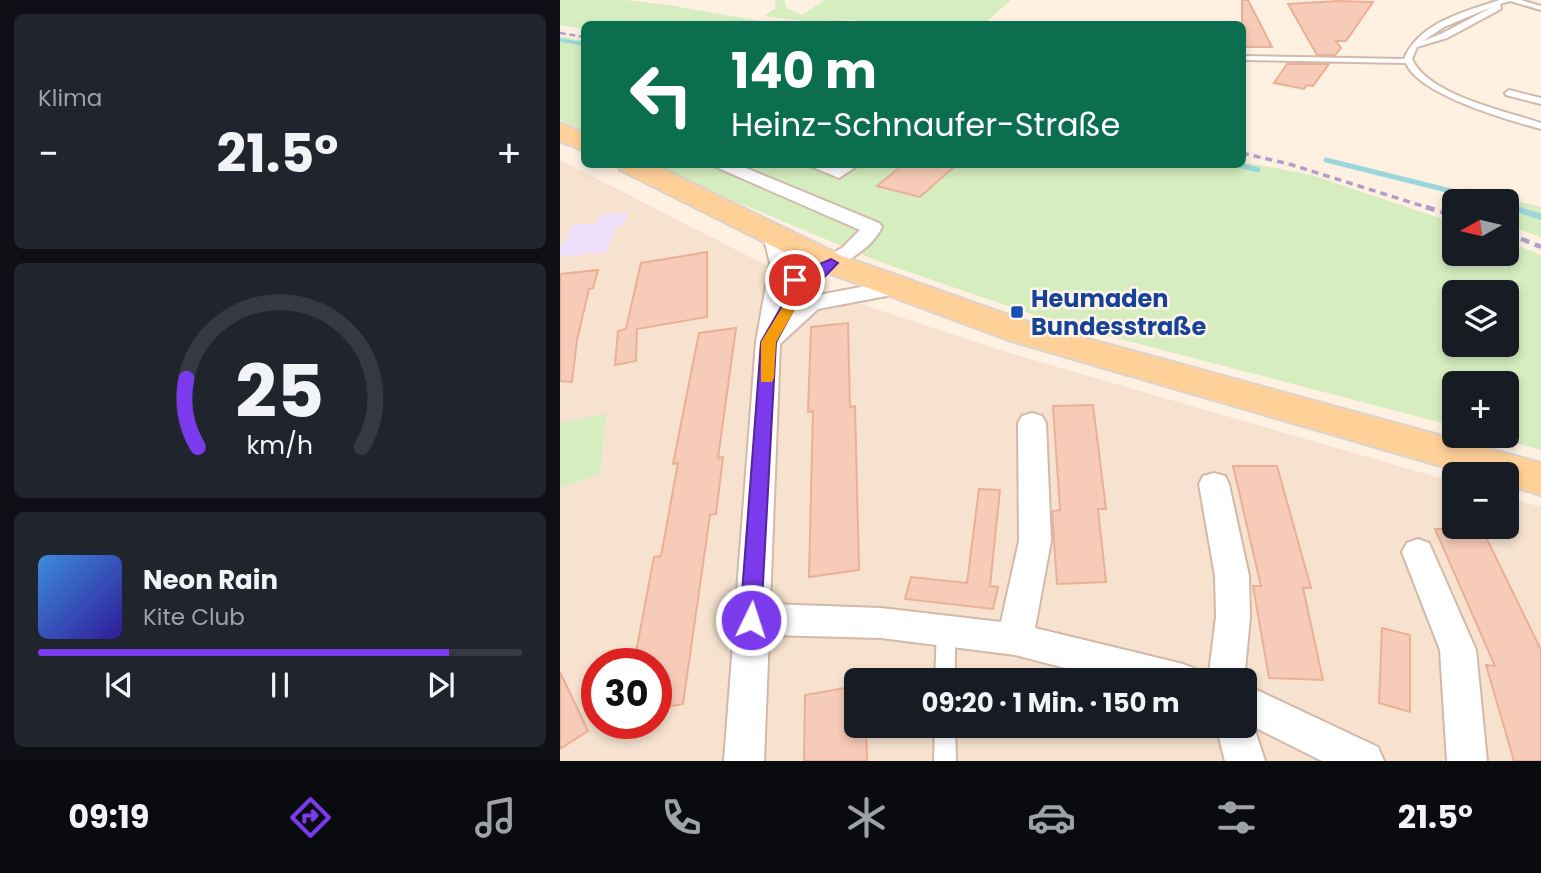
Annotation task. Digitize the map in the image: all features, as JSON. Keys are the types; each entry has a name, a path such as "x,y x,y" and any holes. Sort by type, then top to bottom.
{"main road":[{"path":"560,131 581,142"},
{"path":"638,168 831,263 1021,332 1541,479"}],"street":[{"path":"728,168 872,227 870,234 857,245 831,263 795,280 774,301"},
{"path":"826,168 839,172 845,168"},
{"path":"744,761 768,342 781,263 774,235"},
{"path":"768,342 789,305 831,263"},
{"path":"768,342 794,315 811,303 897,287"},
{"path":"1015,639 1035,541 1032,423"},
{"path":"1214,484 1232,576 1233,617 1227,668"},
{"path":"1418,552 1458,650 1467,761"},
{"path":"751,620 881,623 1015,639 1131,668"},
{"path":"1257,708 1364,761"},
{"path":"1238,738 1245,761"}],"lane":[{"path":"1484,0 1496,3 1510,0 1541,8"},
{"path":"1496,3 1499,8 1477,20 1415,46 1409,52 1408,61 1412,70 1437,87 1541,126"},
{"path":"1246,58 1408,61"},
{"path":"1509,93 1541,101"},
{"path":"945,668 946,631"},
{"path":"945,738 945,761"}],"shaded area":[{"path":"560,160 809,287 1009,353 1442,479 1442,539 1519,539 1519,501 1541,507 1541,761 560,761"},
{"path":"628,212 624,225 617,226 607,252 560,257 560,244 564,244 572,225 597,223 601,214"}],"green space":[{"path":"560,0 625,0 760,21 581,21 581,28 560,25"},
{"path":"775,0 784,0 787,8 802,15 825,0 1011,0 987,21 861,21 804,15 852,21 806,21 764,16 776,8"},
{"path":"560,36 581,40 581,130 560,120"},
{"path":"1246,163 1312,175 1442,219 1442,266 1519,266 1519,246 1541,255 1541,450 1519,444 1519,371 1442,371 1442,423 1051,321 880,262 662,168 1246,168"},
{"path":"1519,201 1541,207 1541,237 1519,229"},
{"path":"606,413 600,474 560,488 560,423"}],"building":[{"path":"1242,0 1248,0 1272,47 1246,47 1246,21 1242,21"},
{"path":"1373,2 1346,41 1336,41 1341,48 1335,55 1317,55 1288,4"},
{"path":"1287,64 1329,64 1313,86 1307,85 1304,89 1274,83"},
{"path":"899,168 953,168 920,197 877,186"},
{"path":"707,252 707,317 637,329 636,361 615,365 618,331 626,329 641,263"},
{"path":"598,270 593,288 589,289 577,340 572,382 560,381 560,274"},
{"path":"848,323 850,407 855,406 859,570 809,577 813,411 808,412 811,327"},
{"path":"736,328 718,458 723,457 716,514 710,515 683,704 672,706 672,648 637,648 654,557 661,556 678,463 673,464 699,333"},
{"path":"1093,405 1106,509 1098,509 1106,582 1057,584 1052,511 1060,510 1053,406"},
{"path":"1233,466 1277,466 1311,588 1303,588 1323,680 1269,678 1253,586 1261,586"},
{"path":"979,489 1000,490 990,586 998,587 993,609 905,599 911,577 967,583"},
{"path":"1435,529 1442,529 1442,539 1487,539 1541,650 1541,761 1514,761 1486,665 1495,666"},
{"path":"1382,628 1410,635 1410,712 1379,703"},
{"path":"560,672 581,716 581,736 560,749"},
{"path":"844,688 844,738 866,738 867,761 804,761 805,695"}],"waterway":[{"path":"560,40 581,44"},
{"path":"1326,160 1443,189"},
{"path":"1246,167 1258,170"},
{"path":"1519,210 1541,217"}],"railway":[{"path":"560,33 581,36"},
{"path":"1246,154 1289,164 1432,209"},
{"path":"1426,207 1442,212"},
{"path":"1519,238 1541,247"}],"slow traffic":[{"path":"766,378 768,342 793,301"}],"place":[{"name":"Heumaden Bundesstraße","path":"1017,312"}],"route":[{"path":"751,620 768,342 789,305 831,263 795,280"}]}
